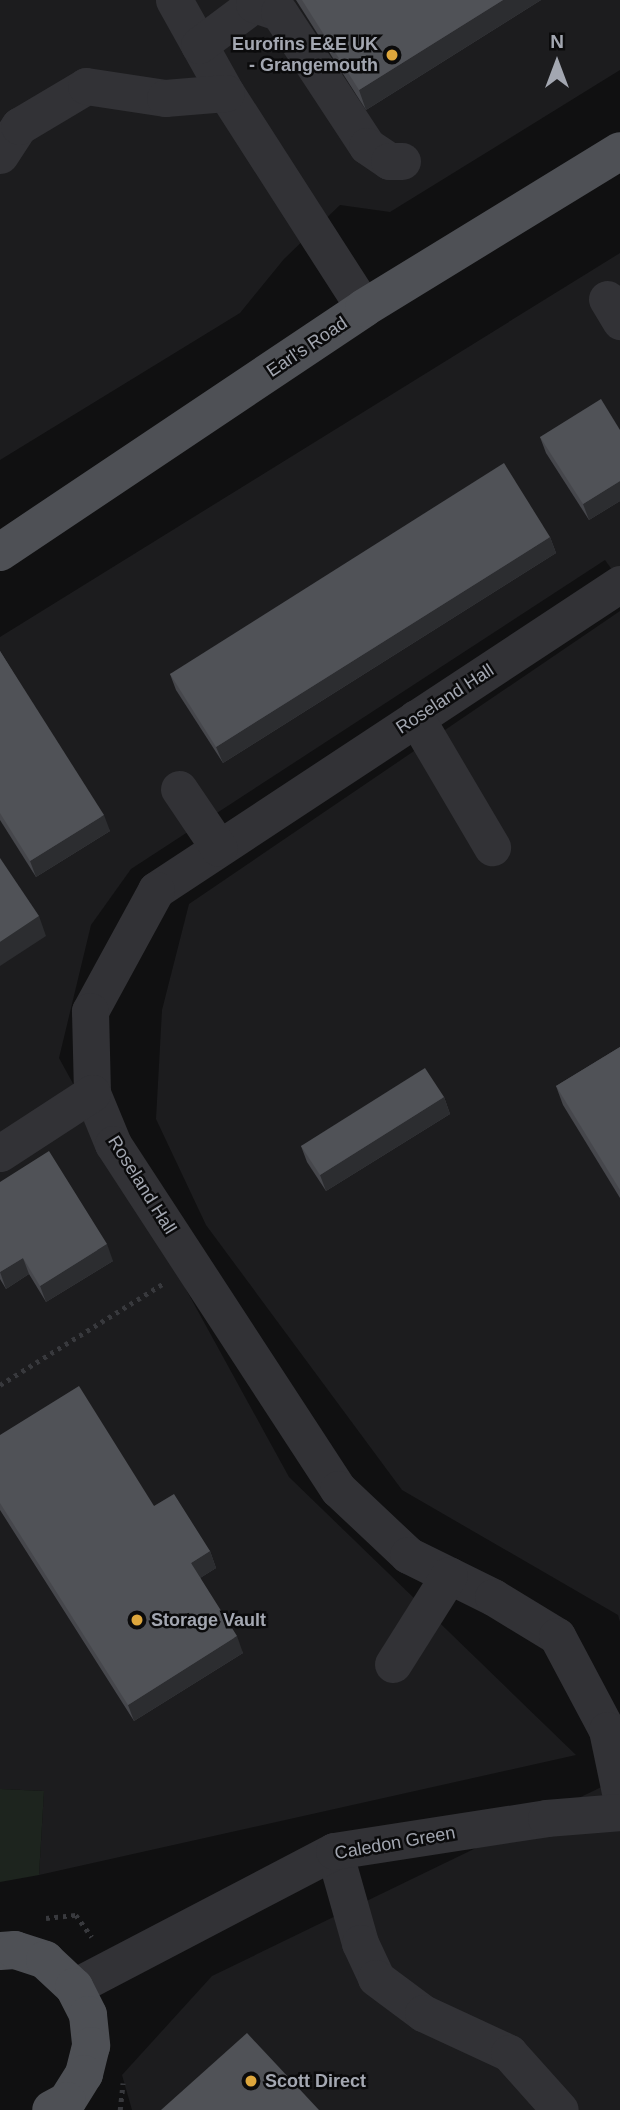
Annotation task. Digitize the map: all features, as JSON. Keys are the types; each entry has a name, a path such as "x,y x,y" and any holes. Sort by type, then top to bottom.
{"main road":[{"name":"Earl's Road","path":"0,552 364,309 620,151"},
{"path":"0,1951 15,1950 45,1960 74,1987 88,2015 91,2046 84,2074 67,2101 51,2110"}],"street":[{"path":"174,0 226,93 364,309"},
{"path":"199,45 254,4 278,12 367,146 389,161 402,161"},
{"path":"0,155 19,126 86,86 164,98 226,93"},
{"name":"Roseland Hall","path":"620,584 156,890 90,1011 92,1093 113,1144 338,1489 408,1555 557,1636 607,1730 620,1792"},
{"path":"416,719 492,848"},
{"path":"179,789 219,848"},
{"path":"0,1153 92,1093"},
{"path":"393,1664 449,1576"},
{"name":"Caledon Green","path":"74,1987 334,1851 546,1818 620,1812"},
{"path":"334,1851 360,1943 376,1978 423,2013 509,2053 560,2110"}],"path":[{"path":"0,1385 192,1265"}],"shaded area":[{"path":"0,0 620,0 620,70 390,212 340,205 284,259 240,313 0,460"},
{"path":"620,253 620,581 605,560 131,869 91,925 59,1058 289,1477 576,1755 39,1875 44,1791 0,1789 0,637"},
{"path":"620,611 620,1622 618,1615 402,1490 206,1225 156,1119 162,1010 189,904"},
{"path":"620,1778 620,2110 132,2110 122,2075 212,1976"},
{"path":"0,1789 44,1791 39,1875 0,1882"}],"building":[{"name":"Eurofins E&E UK - Grangemouth","path":"302,0 503,0 359,90"},
{"path":"601,399 620,430 620,481 583,504 540,437"},
{"path":"504,463 550,537 216,747 170,674"},
{"path":"0,651 104,815 30,861 0,813"},
{"path":"0,858 39,916 0,942"},
{"path":"620,1047 620,1190 556,1086"},
{"path":"425,1068 444,1097 320,1175 301,1146"},
{"path":"49,1151 107,1244 40,1286 23,1258 0,1272 0,1182"},
{"path":"79,1386 154,1506 174,1494 210,1551 191,1563 237,1636 128,1705 0,1503 0,1435"},
{"path":"247,2033 319,2110 161,2110"}],"place":[{"name":"Eurofins E&E UK - Grangemouth","path":"392,55"},
{"name":"Storage Vault","path":"137,1620"},
{"name":"Scott Direct","path":"251,2081"}]}
